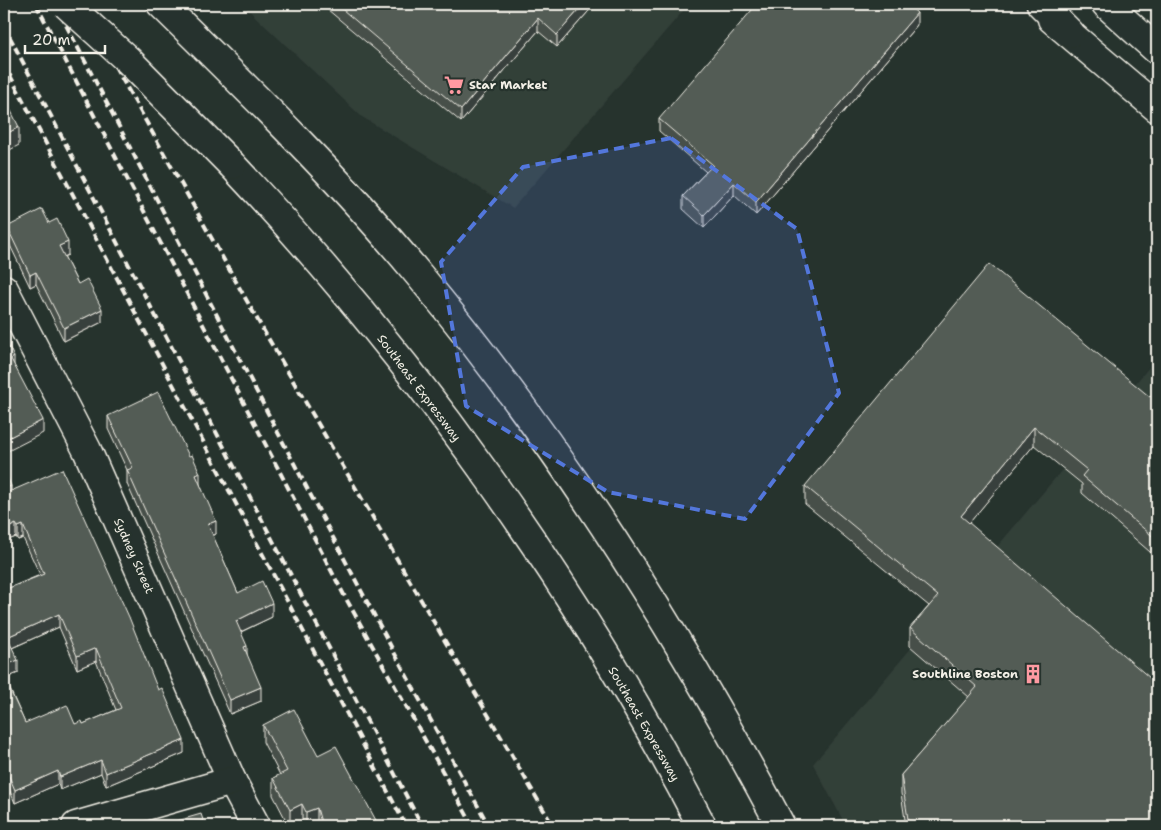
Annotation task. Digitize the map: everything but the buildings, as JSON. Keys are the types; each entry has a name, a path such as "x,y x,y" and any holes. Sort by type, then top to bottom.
{"main road":[{"name":"Southeast Expressway","path":"66,4 128,60 232,165 333,278 395,354 484,474 548,567 608,660 702,826"},
{"path":"161,4 356,203 419,274 477,348 541,433 595,512 667,624 717,709 781,826"},
{"path":"1030,4 1070,33"},
{"path":"1041,4 1070,33 1157,108"},
{"path":"1106,4 1157,50"},
{"name":"Sydney Street","path":"4,289 87,450 232,781 256,826"},
{"path":"76,826 232,781"}],"highlighted area":[{"path":"671,138 797,229 839,393 745,519 608,492 466,406 441,262 523,167"}],"shaded area":[{"path":"242,4 689,4 513,208 362,117"},
{"name":"Southline Boston","path":"1157,358 1157,826 846,826 813,764"}],"railway":[{"path":"36,4 344,595 473,826"},
{"path":"55,4 323,519 489,826"},
{"path":"80,4 261,326 553,826"},
{"path":"4,26 422,826"},
{"path":"4,64 406,826"}],"place":[{"name":"Star Market","path":"454,85"},
{"name":"Southline Boston","path":"1033,674"}]}
